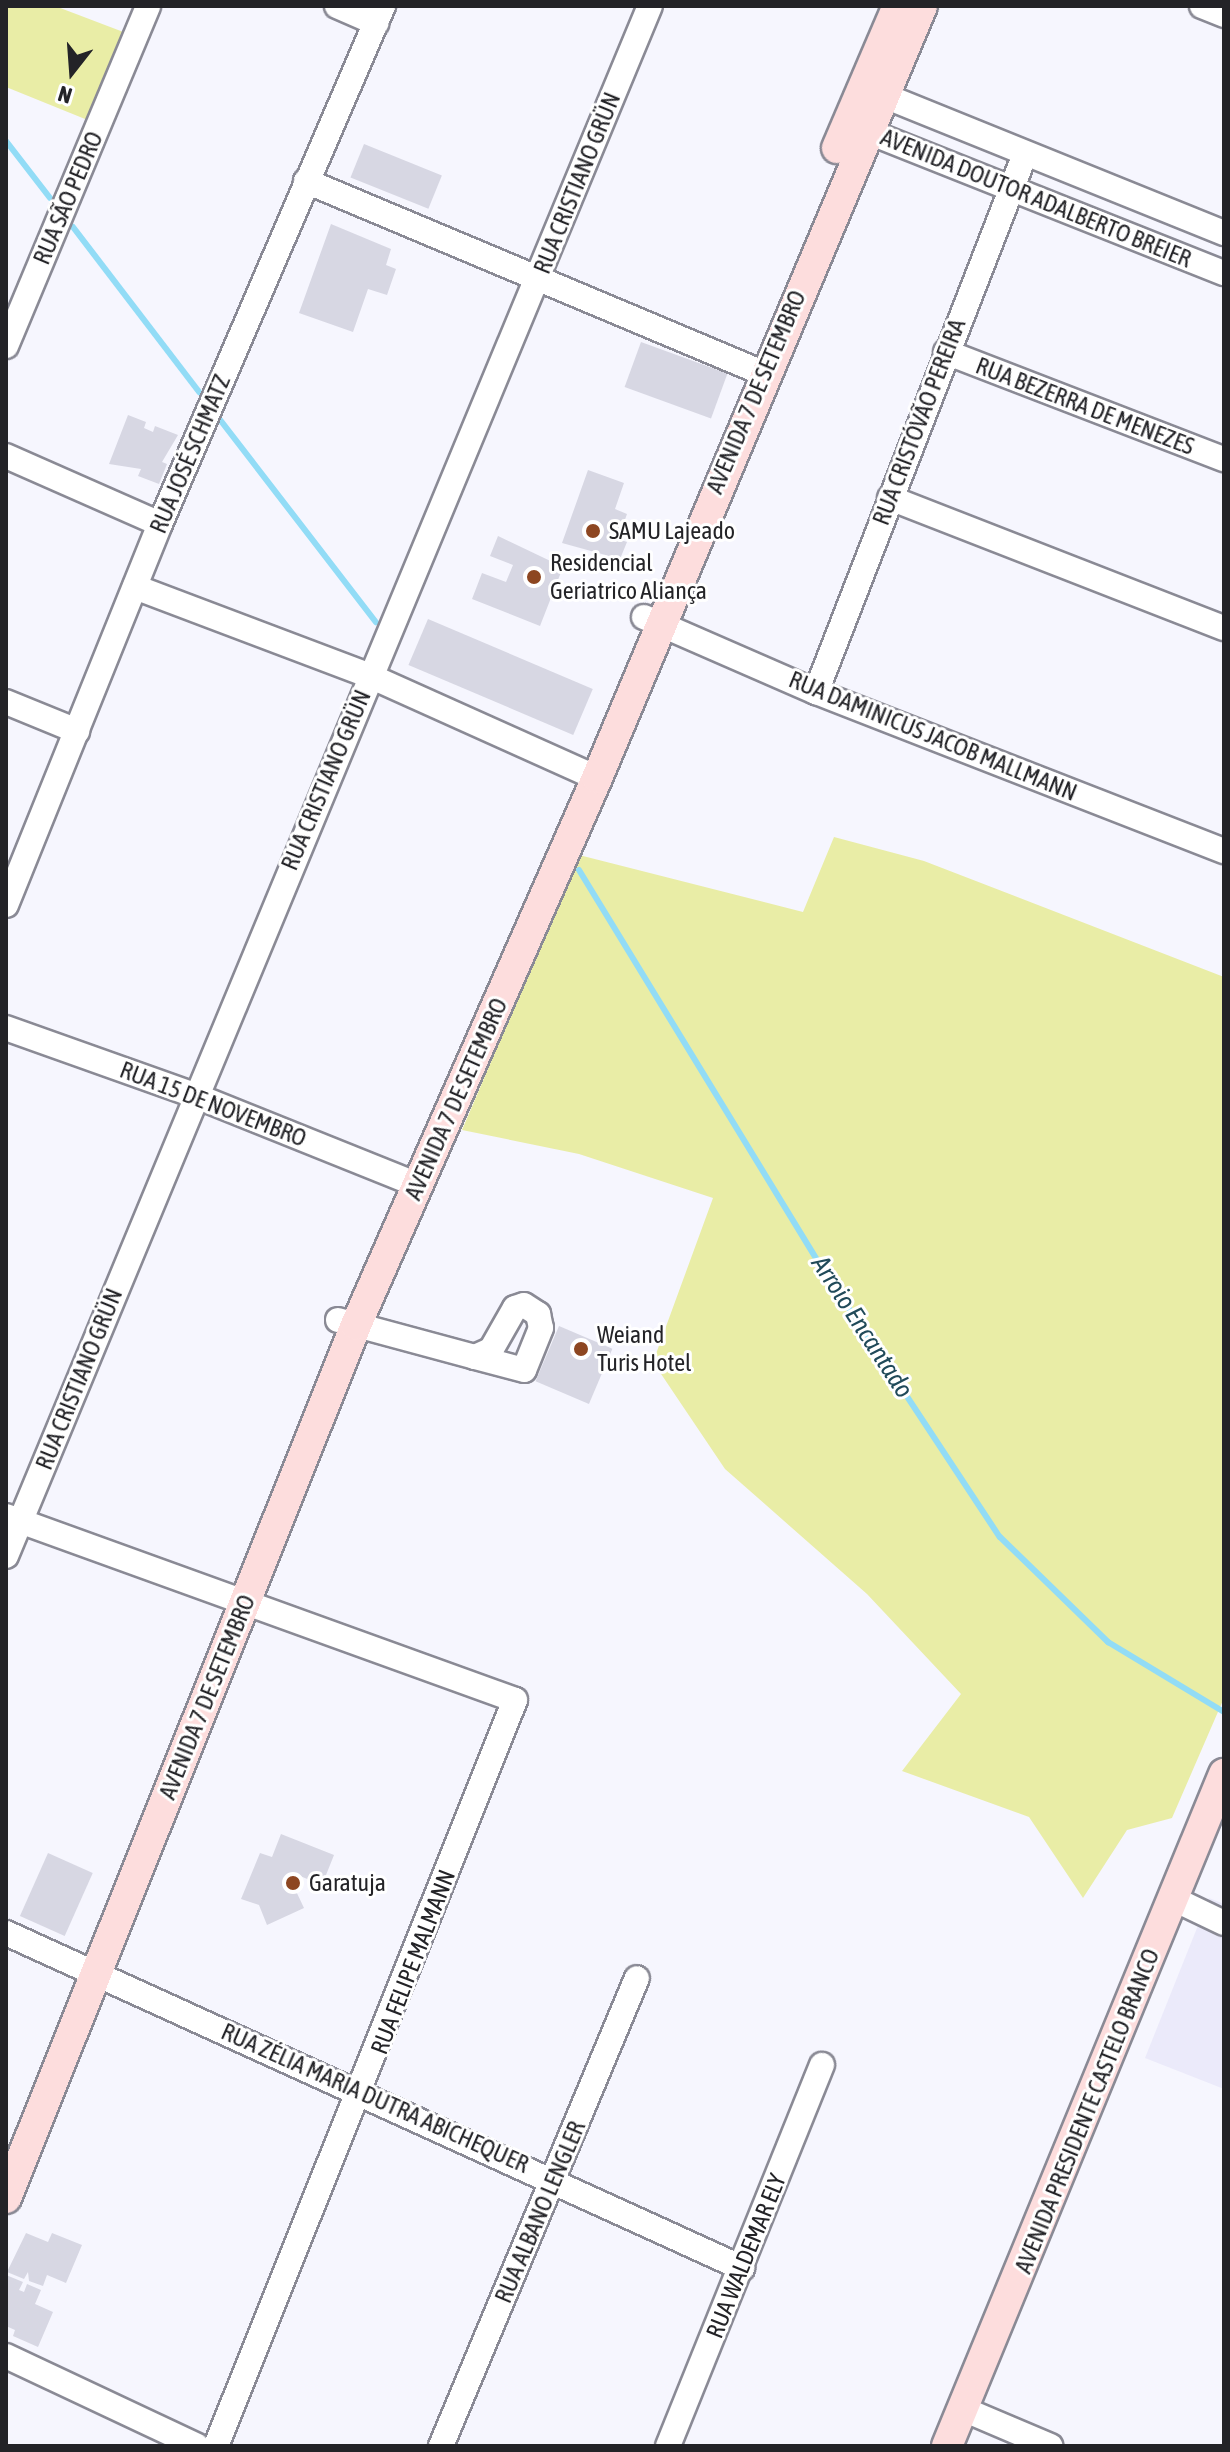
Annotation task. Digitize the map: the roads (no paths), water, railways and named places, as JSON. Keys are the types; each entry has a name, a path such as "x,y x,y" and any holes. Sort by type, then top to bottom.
{"main road":[{"name":"AVENIDA 7 DE SETEMBRO","path":"873,91 898,6"},
{"name":"AVENIDA 7 DE SETEMBRO","path":"8,2188 88,1968 347,1322 588,774 873,91 922,6"},
{"name":"AVENIDA PRESIDENTE CASTELO BRANCO","path":"947,2446 972,2413 1134,2021 1182,1904 1224,1774"},
{"name":"AVENIDA PRESIDENTE CASTELO BRANCO","path":"1182,1904 1224,1825"},
{"name":"AVENIDA 7 DE SETEMBRO","path":"6,2144 88,1968"},
{"name":"AVENIDA PRESIDENTE CASTELO BRANCO","path":"969,2446 972,2413"}],"street":[{"name":"RUA SÃO PEDRO","path":"6,346 148,6"},
{"path":"337,6 379,14"},
{"name":"RUA CRISTIANO GRÜN","path":"6,1556 13,1519 539,277 650,6"},
{"path":"1202,6 1224,15"},
{"name":"RUA JOSÉ SCHMATZ","path":"6,905 160,524 379,14"},
{"name":"AVENIDA DOUTOR ADALBERTO BREIER","path":"873,91 1224,233"},
{"name":"AVENIDA DOUTOR ADALBERTO BREIER","path":"857,128 1224,273"},
{"name":"RUA CRISTÓVÃO PEREIRA","path":"816,692 1025,154"},
{"path":"306,181 755,369"},
{"name":"RUA BEZERRA DE MENEZES","path":"946,352 1224,459"},
{"path":"6,456 160,524"},
{"path":"890,498 1224,628"},
{"path":"135,587 370,676 588,774"},
{"name":"RUA DAMINICUS JACOB MALLMANN","path":"653,619 816,692 1224,851"},
{"path":"6,702 77,731"},
{"name":"RUA 15 DE NOVEMBRO","path":"6,1028 194,1095 409,1182"},
{"path":"347,1322 475,1357"},
{"path":"13,1519 238,1596"},
{"name":"RUA FELIPE MALMANN","path":"216,2446 362,2092 515,1700 238,1596"},
{"path":"1182,1904 1224,1923"},
{"name":"RUA ZÉLIA MARIA DUTRA ABICHEQUER","path":"6,1933 555,2179 742,2268"},
{"name":"RUA ALBANO LENGLER","path":"441,2446 637,1978"},
{"name":"RUA WALDEMAR ELY","path":"668,2446 822,2065"},
{"path":"6,2356 197,2446"},
{"path":"972,2413 1050,2446"}],"waterway":[{"path":"6,141 50,198"},
{"path":"73,227 199,392"},
{"path":"221,421 376,622"},
{"name":"Arroio Encantado","path":"579,870 819,1263 1000,1537 1108,1642 1224,1712"}],"place":[{"name":"SAMU Lajeado","path":"593,531"},
{"name":"Residencial Geriatrico Aliança","path":"534,577"},
{"name":"Weiand Turis Hotel","path":"581,1349"},
{"name":"Garatuja","path":"293,1883"}]}
